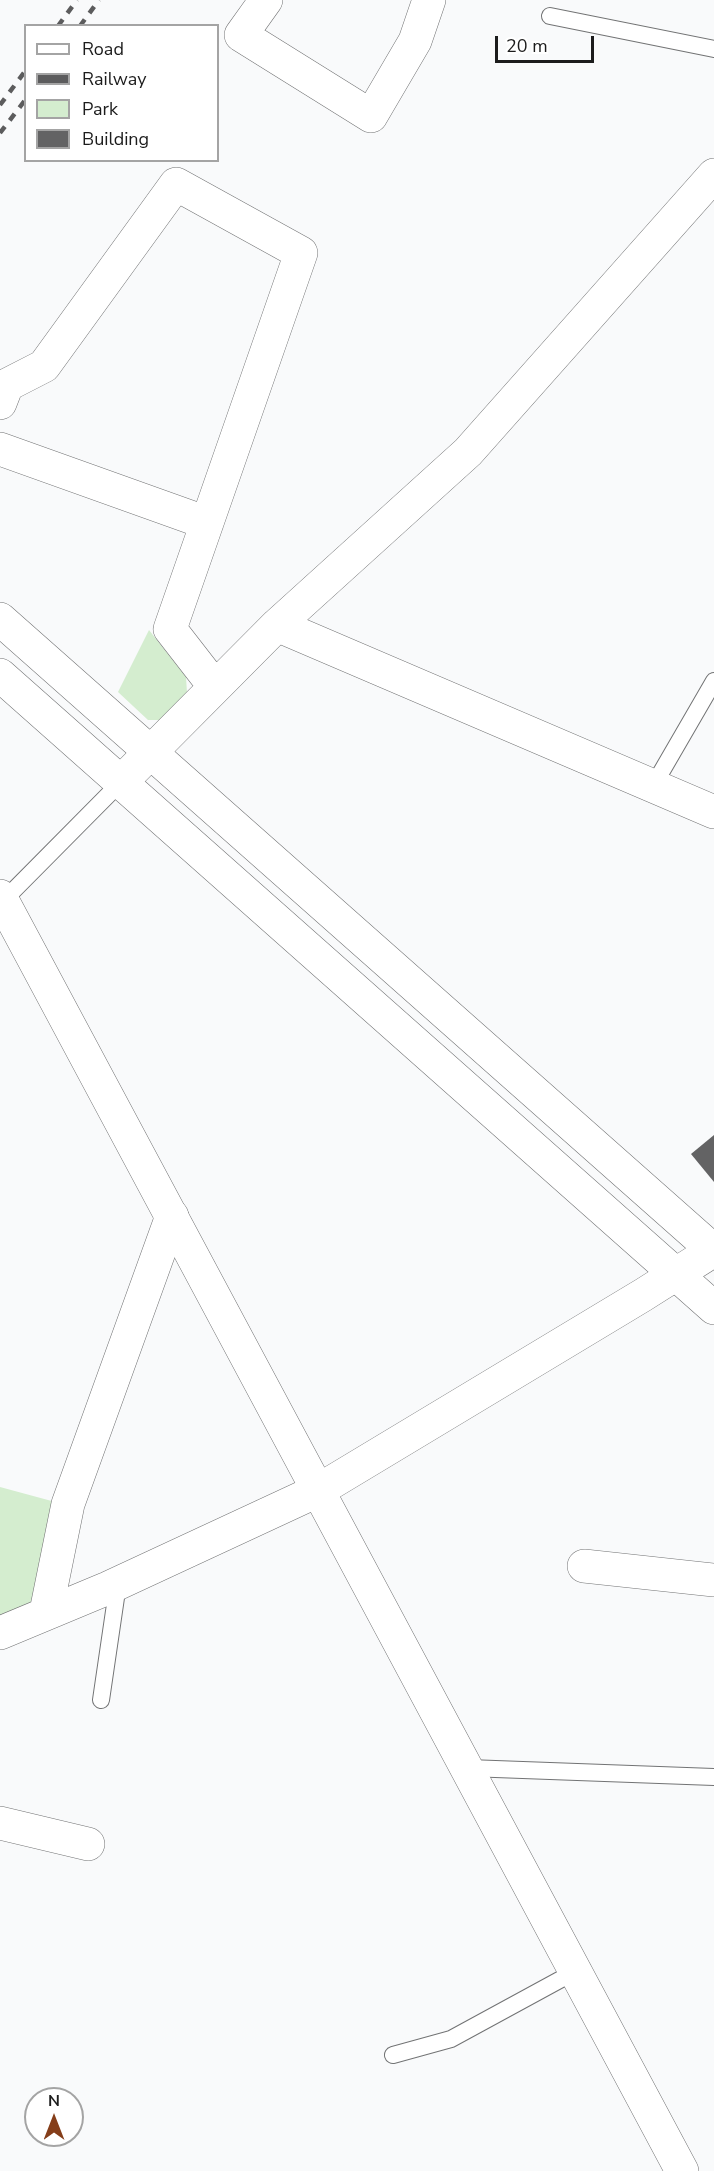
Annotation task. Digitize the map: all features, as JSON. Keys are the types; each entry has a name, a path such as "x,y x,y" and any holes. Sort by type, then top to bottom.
{"street":[{"path":"266,0 241,35 371,116 415,41 429,0"},
{"path":"120,783 276,626 468,452 714,175"},
{"path":"0,403 7,385 44,366 176,184 301,254 170,629 215,687"},
{"path":"0,449 207,523"},
{"path":"0,619 714,1250 320,1490 118,1584 0,1633"},
{"path":"276,626 652,788 714,812"},
{"path":"0,675 714,1308"},
{"path":"1,901 320,1490 682,2171"},
{"path":"46,1612 68,1504 172,1216"},
{"path":"584,1566 714,1580"},
{"path":"0,1823 88,1845"}],"lane":[{"path":"550,16 714,49"},
{"path":"652,788 714,681"},
{"path":"1,901 120,783"},
{"path":"101,1700 118,1584"},
{"path":"468,1768 714,1778"},
{"path":"393,2055 451,2039 576,1971"}],"green space":[{"path":"149,630 186,677 187,693 166,720 148,720 118,692"},
{"path":"0,1487 59,1503 36,1600 0,1622"}],"building":[{"path":"714,1135 714,1182 691,1154"}],"railway":[{"path":"59,24 77,0"},
{"path":"81,24 99,0"},
{"path":"0,105 24,73"},
{"path":"0,133 24,102"}]}
